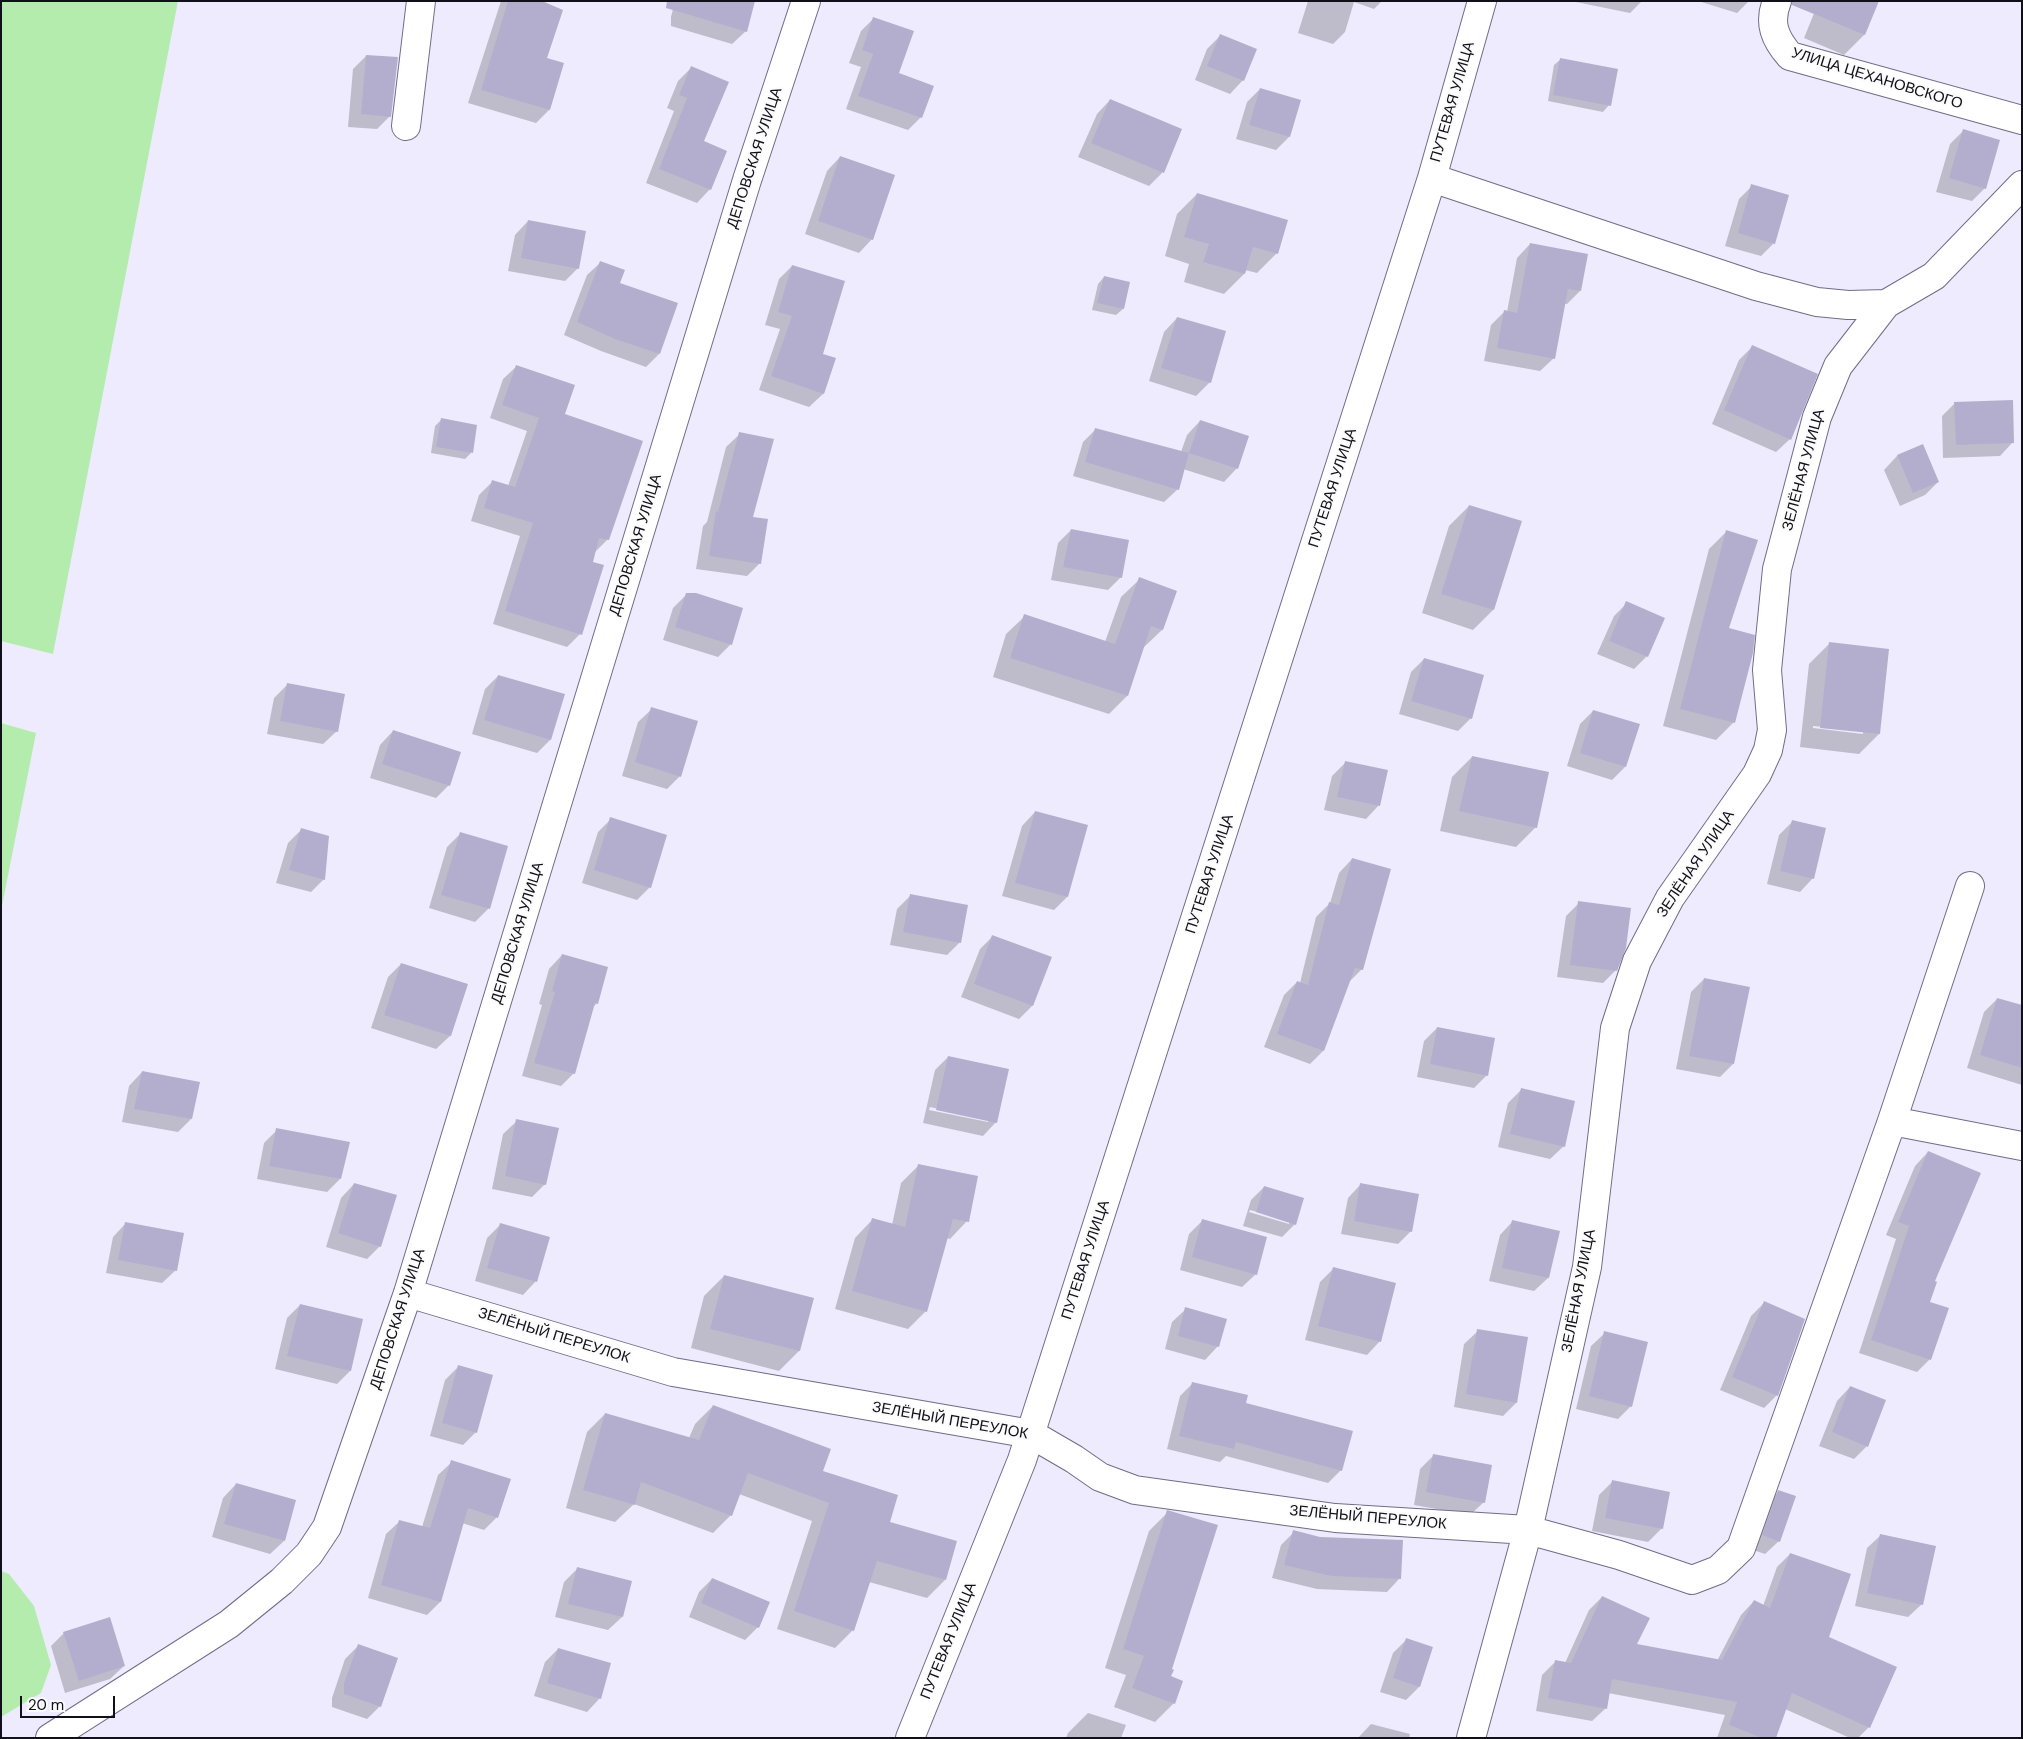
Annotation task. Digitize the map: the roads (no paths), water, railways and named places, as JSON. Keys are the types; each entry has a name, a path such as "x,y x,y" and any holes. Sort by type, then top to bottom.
{"street":[{"path":"406,126 421,1"},
{"name":"ДЕПОВСКАЯ УЛИЦА","path":"50,1738 229,1624 282,1581 309,1554 327,1527 408,1293 747,180 806,1"},
{"name":"ПУТЕВАЯ УЛИЦА","path":"910,1738 1031,1434 1432,178 1482,1"},
{"name":"УЛИЦА ЦЕХАНОВСКОГО","path":"1777,1 1772,13 1775,33 1780,45 1790,56 2022,120"},
{"path":"1432,178 1756,286 1817,302 1848,305 1886,304"},
{"name":"ЗЕЛЁНАЯ УЛИЦА","path":"1471,1738 1528,1530 1587,1267 1615,1028 1637,961 1670,898 1757,774 1768,750 1772,730 1767,670 1777,569 1816,417 1838,366 1886,304 1934,276 2022,185"},
{"path":"1970,886 1892,1121 2022,1146"},
{"name":"ЗЕЛЁНЫЙ ПЕРЕУЛОК","path":"408,1293 673,1372 1031,1434 1074,1458 1100,1476 1135,1490 1335,1518 1528,1530 1619,1555 1692,1580 1718,1570 1742,1548 1892,1121"}]}
